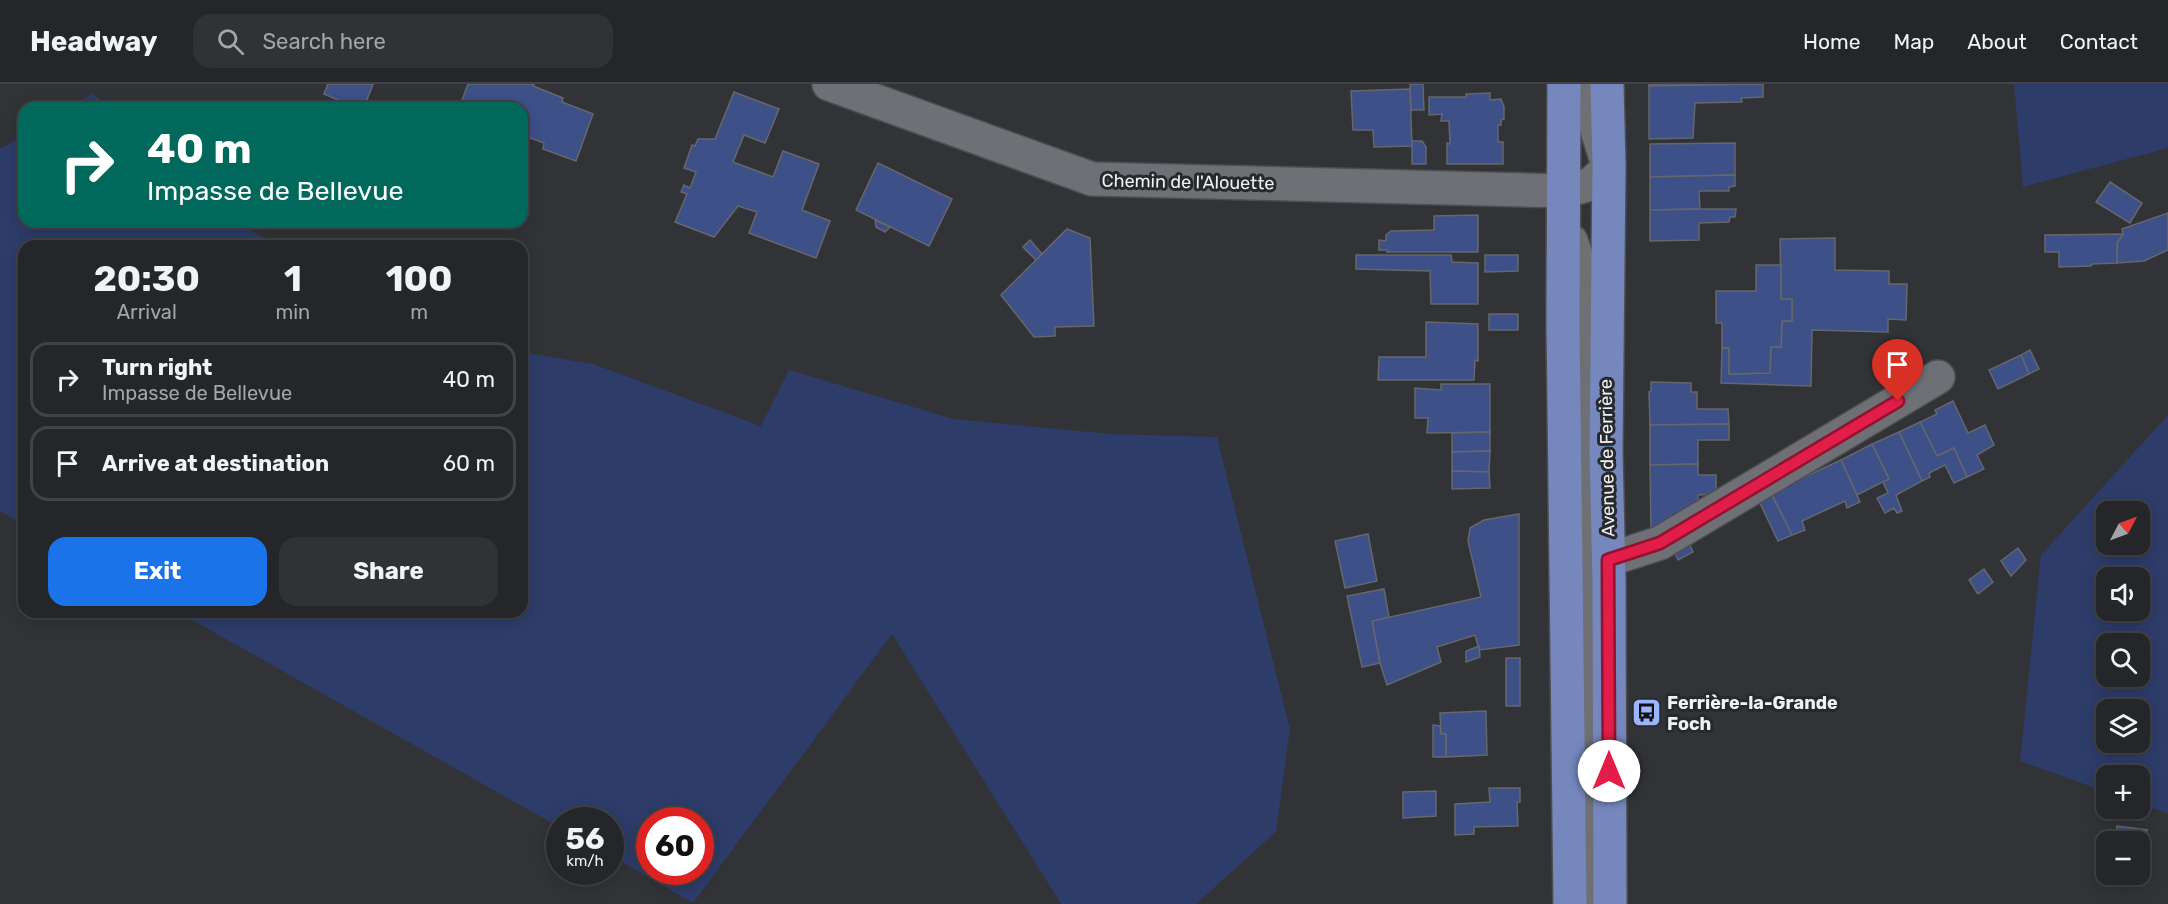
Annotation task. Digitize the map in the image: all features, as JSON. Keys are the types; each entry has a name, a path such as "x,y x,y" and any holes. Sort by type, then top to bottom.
{"main road":[{"name":"Avenue de Ferrière","path":"1564,84 1569,201 1563,323 1587,559 1610,904"},
{"name":"Avenue de Ferrière","path":"1570,904 1587,559 1606,451 1609,167 1607,84"}],"street":[{"name":"Chemin de l'Alouette","path":"829,84 1092,179 1569,201"},
{"path":"1569,201 1609,167 1589,105 1587,84"},
{"path":"1569,201 1589,192 1602,202 1608,216"},
{"path":"1590,904 1587,559 1660,543 1938,377"}],"shaded area":[{"path":"2014,84 2168,84 2168,148 2023,187"},
{"path":"93,93 101,102 79,102"},
{"path":"18,138 18,228 245,228 269,240 18,240 18,522 0,511 0,149"},
{"path":"528,353 593,364 761,426 789,370 954,419 1111,434 1217,437 1290,729 1276,832 1196,904 1061,904 892,634 714,875 714,807 636,807 636,870 624,863 624,807 546,807 546,820 189,618 528,618"},
{"path":"2168,415 2168,814 2150,807 2150,765 2096,765 2096,788 2020,761 2041,555"},
{"path":"662,885 706,885 693,903"}],"building":[{"path":"328,84 373,84 366,102 343,102 324,94"},
{"path":"468,84 534,84 533,86 563,98 562,102 593,114 576,161 543,149 544,143 528,137 528,102 461,102"},
{"path":"1410,84 1423,84 1424,110 1411,110"},
{"path":"1649,84 1724,84 1724,85 1649,86"},
{"path":"1763,84 1763,97 1741,98 1742,102 1695,103 1693,138 1649,139 1649,86"},
{"path":"1410,89 1412,146 1374,147 1373,130 1353,130 1351,91"},
{"path":"734,92 779,109 765,143 744,135 733,162 773,177 783,151 819,164 802,210 830,221 816,258 749,233 757,212 738,206 714,237 675,222 687,194 681,192 684,185 690,188 696,172 684,168 692,145 695,146 698,139 715,139"},
{"path":"1490,93 1490,100 1501,99 1504,107 1504,119 1501,120 1501,125 1498,125 1498,142 1503,142 1503,164 1447,164 1447,143 1450,144 1449,121 1441,121 1442,114 1429,115 1429,97 1466,97 1466,94"},
{"path":"1412,141 1422,141 1426,147 1426,164 1412,164"},
{"path":"1735,143 1735,175 1650,177 1650,144"},
{"path":"878,163 952,199 929,246 856,210"},
{"path":"1735,175 1735,186 1729,187 1729,191 1699,191 1700,209 1650,210 1650,177"},
{"path":"2110,182 2142,203 2130,223 2096,202"},
{"path":"1736,209 1735,217 1730,217 1729,222 1699,223 1699,240 1650,241 1650,210"},
{"path":"2168,213 2168,250 2144,261 2117,263 2117,243 2123,234 2122,229"},
{"path":"1478,215 1478,252 1387,252 1387,250 1379,250 1379,240 1386,241 1386,235 1391,231 1434,230 1434,216"},
{"path":"875,220 890,227 885,232 876,227"},
{"path":"1067,229 1090,238 1094,326 1055,327 1055,336 1034,337 1001,295"},
{"path":"2123,234 2117,243 2117,263 2059,267 2059,252 2045,252 2045,235"},
{"path":"1835,238 1835,270 1889,271 1889,284 1907,284 1906,320 1888,319 1888,332 1812,330 1811,386 1721,383 1722,348 1729,348 1729,374 1770,373 1771,347 1781,347 1782,321 1792,321 1792,299 1781,299 1780,239"},
{"path":"1030,240 1042,254 1036,260 1023,247"},
{"path":"1356,255 1451,255 1452,262 1478,263 1478,304 1431,304 1430,271 1356,269"},
{"path":"1485,255 1518,255 1518,271 1485,272"},
{"path":"1756,265 1781,265 1781,299 1792,299 1792,321 1782,321 1781,347 1771,347 1770,373 1729,374 1729,348 1722,348 1722,323 1716,323 1716,291 1756,291"},
{"path":"1489,314 1518,314 1518,330 1489,330"},
{"path":"1426,322 1478,324 1478,361 1475,360 1474,380 1378,380 1379,357 1426,357"},
{"path":"2030,350 2039,369 2029,374 2021,355"},
{"path":"2021,355 2029,374 1998,389 1989,370"},
{"path":"1651,382 1691,383 1691,392 1697,392 1697,409 1728,409 1729,424 1650,425"},
{"path":"1441,384 1490,384 1490,432 1427,433 1428,418 1415,418 1415,388 1441,390"},
{"path":"1953,401 1968,433 1985,425 1994,445 1977,455 1984,469 1967,477 1954,448 1937,456 1920,422 1937,414 1935,410"},
{"path":"1920,422 1937,456 1954,448 1967,477 1954,483 1945,465 1929,473 1930,477 1922,481 1899,432"},
{"path":"1729,424 1729,440 1698,440 1698,464 1650,465 1650,425"},
{"path":"1490,432 1490,451 1452,452 1452,433"},
{"path":"1899,432 1922,481 1896,495 1902,511 1897,513 1894,508 1885,513 1877,498 1888,493 1883,482 1889,479 1872,444"},
{"path":"1872,444 1889,479 1857,495 1841,460"},
{"path":"1490,451 1489,472 1452,471 1452,452"},
{"path":"1841,460 1860,502 1847,508 1845,501 1802,521 1805,530 1792,535 1772,495 1787,488 1787,485"},
{"path":"1698,464 1698,475 1716,475 1716,494 1698,495 1698,504 1651,531 1650,465"},
{"path":"1452,471 1489,472 1490,488 1452,489"},
{"path":"1772,495 1792,535 1778,541 1759,501"},
{"path":"1519,514 1519,645 1479,650 1475,635 1437,647 1441,662 1387,685 1372,621 1481,597 1468,541 1470,528 1484,520"},
{"path":"1368,534 1377,581 1345,588 1335,541"},
{"path":"1688,541 1693,552 1678,560 1673,549"},
{"path":"2018,548 2026,560 2011,576 2001,561"},
{"path":"1984,569 1993,582 1978,594 1969,580"},
{"path":"1384,589 1389,617 1372,621 1380,663 1362,667 1347,596"},
{"path":"1479,646 1480,657 1466,662 1466,651"},
{"path":"1506,658 1520,658 1520,706 1506,706"},
{"path":"1486,711 1487,755 1446,757 1446,734 1441,734 1440,713"},
{"path":"1433,725 1440,726 1441,734 1446,734 1446,757 1433,757"},
{"path":"1489,788 1520,788 1520,802 1517,802 1518,826 1474,827 1474,834 1455,835 1455,804 1490,802"},
{"path":"1436,791 1436,816 1403,818 1403,792"},
{"path":"2117,826 2147,830 2147,831 2116,831"}],"place":[{"name":"Ferrière-la-Grande Foch","path":"1646,713"}],"route":[{"path":"1609,771 1608,560 1660,543 1898,401"}]}
